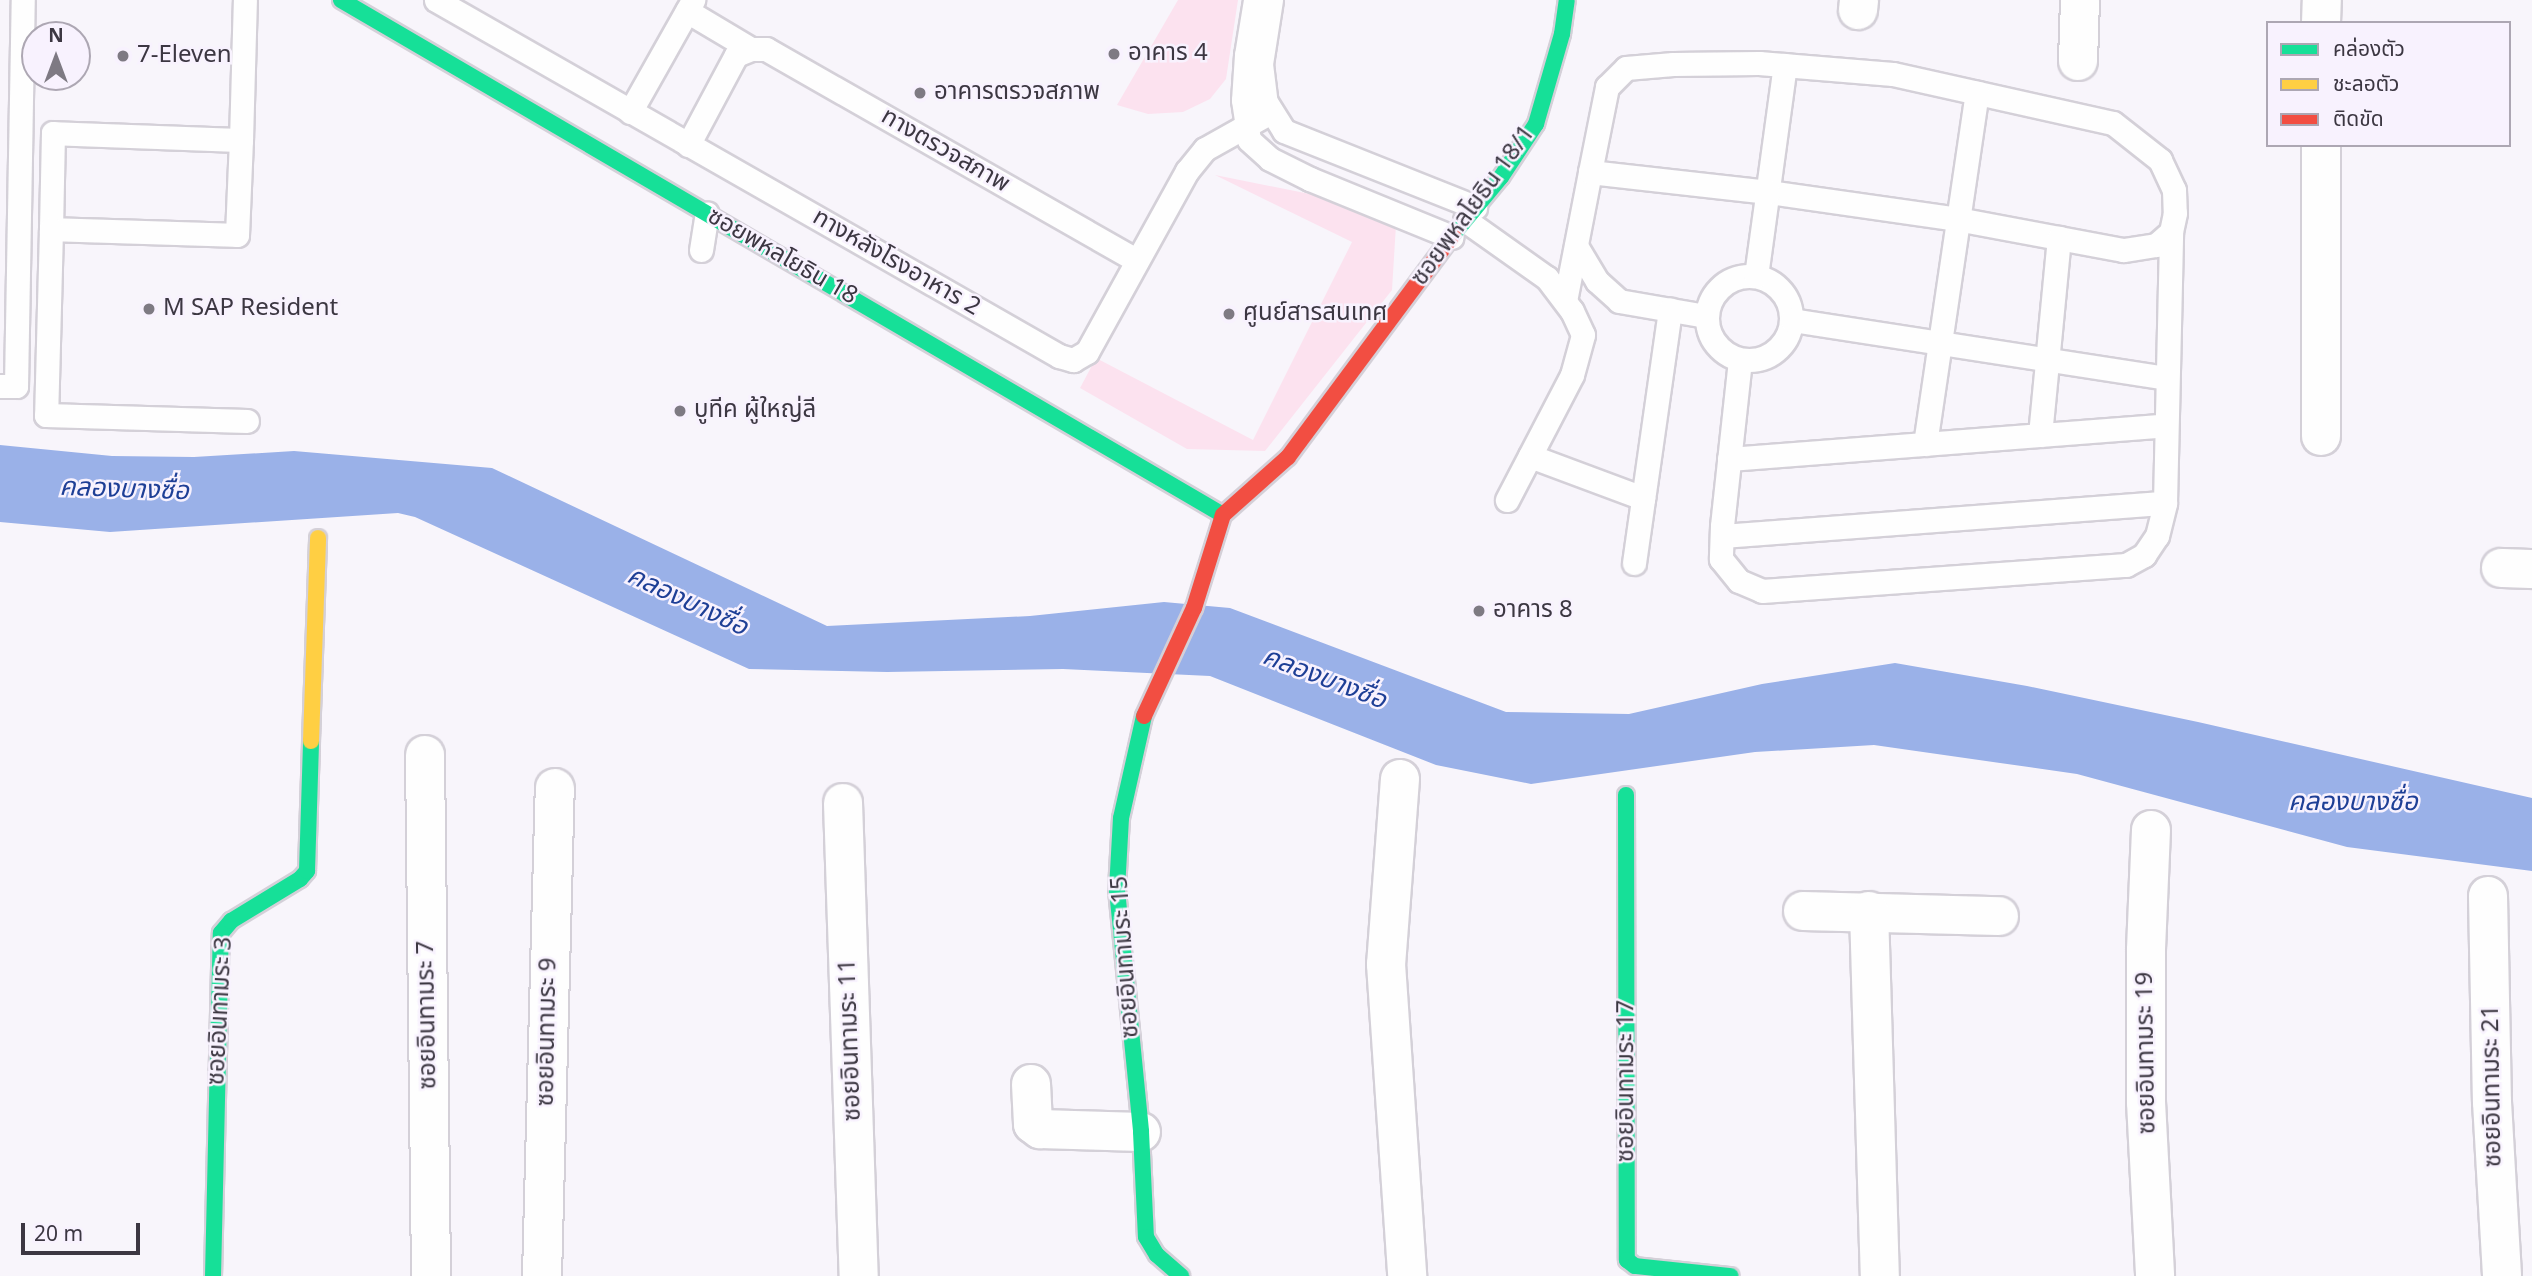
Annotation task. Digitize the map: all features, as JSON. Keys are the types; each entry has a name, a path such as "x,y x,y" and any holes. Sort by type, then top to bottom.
{"street":[{"name":"ซอยพหลโยธิน 18","path":"341,0 1223,515"},
{"name":"ซอยพหลโยธิน 18/1","path":"1223,515 1288,457 1464,221 1501,177 1536,124 1562,34 1567,0"},
{"path":"2078,61 2080,0"},
{"path":"2321,21 2322,0"},
{"path":"2321,147 2321,436"},
{"name":"ซอยอินทามระ 15","path":"1181,1276 1157,1255 1146,1237 1141,1132 1117,890 1121,818 1146,708 1194,608 1223,515"},
{"name":"ซอยอินทามระ 3","path":"213,1276 221,933 231,920 300,879 307,872 318,538"},
{"name":"ซอยอินทามระ 7","path":"425,755 431,1276"},
{"path":"1400,779 1386,964 1407,1276"},
{"name":"ซอยอินทามระ 9","path":"542,1276 555,788"},
{"name":"ซอยอินทามระ 17","path":"1626,795 1628,1260 1635,1266 1730,1276"},
{"name":"ซอยอินทามระ 11","path":"843,803 859,1276"},
{"name":"ซอยอินทามระ 19","path":"2151,830 2146,951 2146,1102 2155,1276"},
{"name":"ซอยอินทามระ 21","path":"2488,896 2492,1102 2502,1276"},
{"path":"1803,911 1999,916"},
{"path":"1869,911 1880,1276"},
{"path":"1031,1084 1033,1124 1040,1129 1141,1132"}],"lane":[{"path":"0,386 16,387 23,0"},
{"path":"51,229 237,235 245,0"},
{"name":"ทางหลังโรงอาหาร 2","path":"436,0 1059,356 1073,360 1087,352 1187,170 1205,149 1271,112"},
{"path":"1255,0 1245,55 1243,110 1249,140 1270,159 1310,179 1464,221"},
{"path":"1271,0 1261,64 1266,102 1284,131 1464,221 1548,278 1565,301 1583,335 1572,375 1507,500"},
{"name":"ทางตรวจสภาพ","path":"629,112 690,6 751,49 766,49 1137,261"},
{"path":"688,145 736,55 751,49"},
{"path":"1565,301 1607,87 1626,68 1674,64 1785,65 1893,74 2113,123 2160,160 2174,190 2165,503 2157,536 2144,555 2126,565 1762,591 1739,581 1721,559 1740,360"},
{"path":"1756,276 1785,65"},
{"path":"1925,444 1977,93"},
{"path":"241,140 52,133 46,415 247,421"},
{"path":"1590,173 1768,192 1958,219 2123,250 2156,245 2171,232"},
{"path":"701,250 707,213"},
{"path":"2040,435 2059,238"},
{"path":"1576,246 1597,281 1619,301 1706,316"},
{"path":"1737,276 1756,276 1776,284 1785,294 1792,320 1789,334 1775,351 1755,360 1740,360 1715,344 1708,331 1706,316 1715,292 1725,282 1737,276"},
{"path":"1634,563 1670,310"},
{"path":"1792,320 2167,378"},
{"path":"1729,459 2166,425"},
{"path":"1530,456 1643,498"},
{"path":"1722,536 2165,503"}],"shaded area":[{"path":"1178,0 1238,0 1226,79 1210,99 1183,112 1148,114 1117,105"},
{"path":"1215,175 1325,197 1396,225 1392,290 1265,451 1187,449 1080,388 1096,358 1253,440 1352,242"}],"water":[{"name":"คลองบางซื่อ","path":"0,445 112,456 194,457 294,451 492,468 827,626 1030,616 1164,602 1230,608 1506,712 1629,714 1762,684 1895,663 2027,686 2198,722 2532,798 2532,871 2347,847 2077,774 1874,745 1755,752 1531,784 1436,765 1210,676 1063,669 887,672 749,669 415,517 398,513 110,532 0,522"}],"traffic: fast":[{"path":"341,0 1223,515"},
{"path":"1453,235 1501,177 1536,124 1562,34 1567,0"},
{"path":"1144,716 1121,818 1117,890 1141,1132 1146,1237 1157,1255 1181,1276"},
{"path":"213,1276 221,933 231,921 300,879 307,871 311,741"},
{"path":"1626,795 1627,1260 1635,1266 1730,1276"}],"traffic: slow":[{"path":"311,741 318,538"}],"traffic: jam":[{"path":"1223,515 1288,457 1453,235"},
{"path":"1144,716 1194,608 1223,515"}],"place":[{"name":"อาคาร 4","path":"1114,54"},
{"name":"7-Eleven","path":"123,56"},
{"name":"อาคารตรวจสภาพ","path":"920,93"},
{"name":"M SAP Resident","path":"149,309"},
{"name":"ศูนย์สารสนเทศ","path":"1229,314"},
{"name":"บูทีค ผู้ใหญ่ลี","path":"680,411"},
{"name":"อาคาร 8","path":"1479,611"}]}
